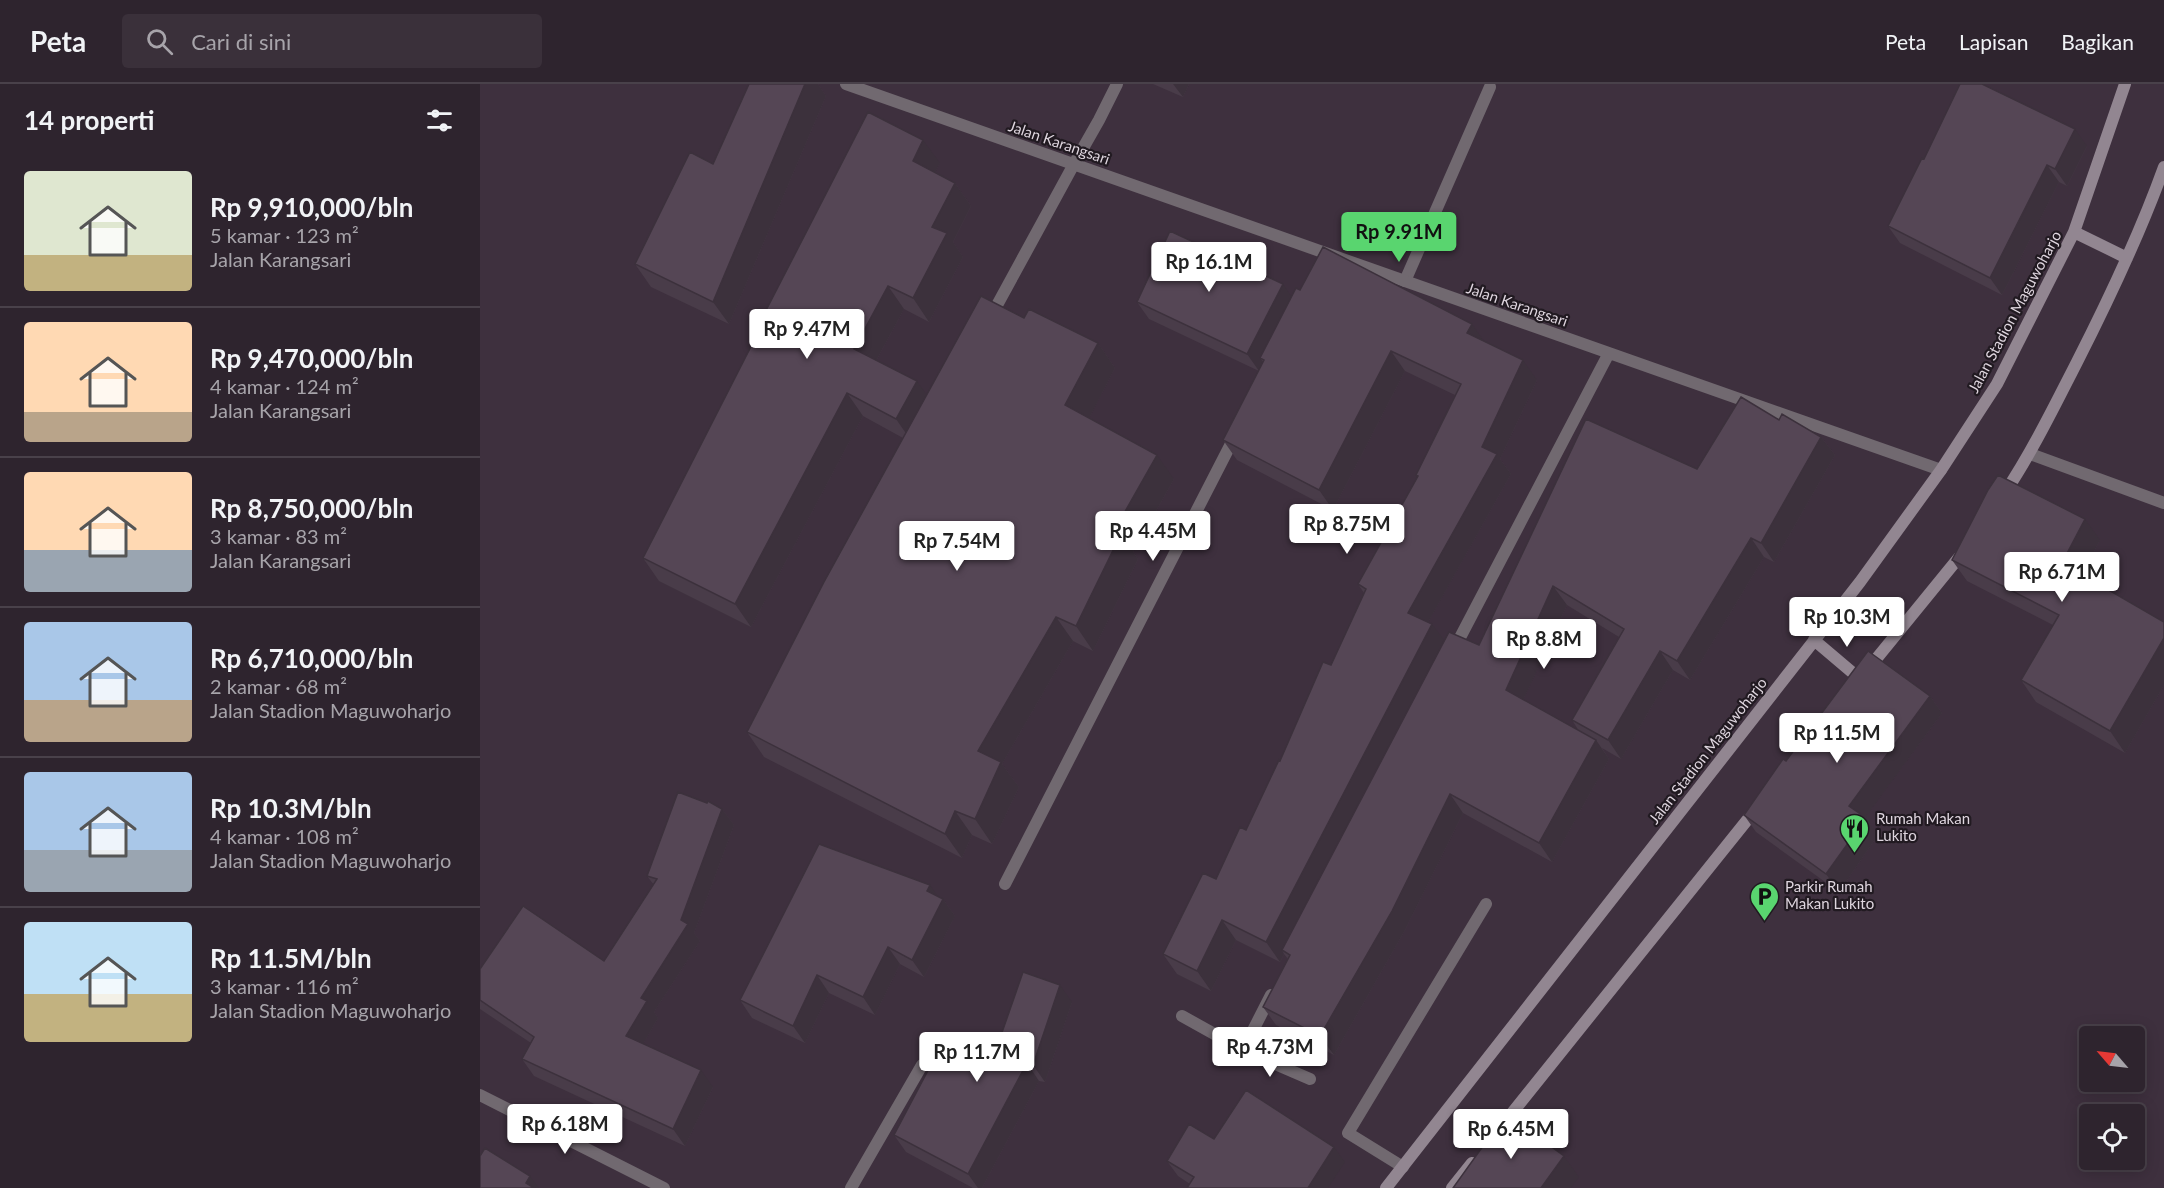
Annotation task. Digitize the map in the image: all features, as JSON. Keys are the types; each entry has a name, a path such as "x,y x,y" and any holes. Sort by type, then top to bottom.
{"main road":[{"name":"Jalan Stadion Maguwoharjo","path":"1386,1188 1860,582 1941,470 1997,384 2074,232 2125,84"},
{"path":"2000,501 2030,454 2127,258 2164,167"},
{"path":"2074,232 2127,258"},
{"path":"1814,640 1857,684 1974,538"},
{"path":"1452,1188 1764,800"}],"street":[{"name":"Jalan Karangsari","path":"846,84 1074,164 1327,260 1405,281 1941,470"},
{"path":"982,333 1117,84"},
{"path":"1405,281 1490,87"},
{"path":"1448,659 1609,353"},
{"path":"1005,884 1244,418"},
{"path":"2030,454 2164,503"},
{"path":"1403,1167 1348,1133 1486,904"},
{"path":"1243,1050 1276,986"},
{"path":"1182,1016 1243,1050 1310,1079"},
{"path":"851,1188 922,1065"},
{"path":"480,1095 664,1188"}],"building":[{"path":"749,84 805,84 713,302 635,264 690,152 713,164"},
{"path":"1960,84 1982,84 2075,129 2055,169 2047,165 1990,278 1888,226 1922,158 1924,159"},
{"path":"868,112 923,140 913,161 955,183 932,227 947,233 913,298 888,286 854,349 917,381 896,419 847,393 735,604 643,558 762,325 759,324"},
{"path":"1170,231 1283,284 1247,354 1137,302"},
{"path":"1323,247 1472,324 1467,333 1523,360 1482,447 1497,454 1408,613 1432,624 1266,942 1222,920 1197,971 1163,954 1203,873 1216,879 1240,827 1246,830 1280,761 1323,662 1331,665 1366,589 1358,584 1418,476 1416,475 1461,384 1391,351 1319,490 1223,440 1264,360 1260,358 1296,288 1300,290"},
{"path":"981,296 1024,318 1029,309 1098,343 1065,405 1157,455 1114,531 1121,534 1076,626 1056,617 978,751 1001,762 975,819 955,811 945,834 747,732 824,582"},
{"path":"1741,397 1779,420 1782,414 1821,437 1761,543 1751,538 1677,661 1660,651 1608,740 1572,720 1624,629 1553,586 1506,690 1596,740 1539,843 1450,794 1392,911 1320,1036 1263,1007 1290,955 1282,950 1449,632 1479,645 1586,419 1697,469"},
{"path":"1998,475 2085,519 2062,563 2164,622 2164,638 2110,731 2021,680 2059,615 1952,560"},
{"path":"1868,651 1930,696 1849,806 1866,818 1826,874 1744,815 1783,759 1786,761"},
{"path":"678,792 707,803 708,801 722,809 681,920 688,924 641,998 647,1001 626,1036 701,1070 673,1129 522,1059 534,1037 480,1000 480,969 523,906 604,961 657,879 647,876"},
{"path":"819,844 930,885 927,891 943,899 912,960 888,947 863,997 817,975 793,1026 740,1000"},
{"path":"1023,972 1060,985 1033,1065 1027,1063 968,1174 894,1135 943,1042 990,1067"},
{"path":"1246,1090 1334,1147 1308,1188 1187,1188 1194,1177 1167,1161 1189,1124 1214,1139"},
{"path":"1506,1114 1564,1156 1541,1188 1453,1188"},
{"path":"485,1148 530,1176 526,1183 534,1188 480,1188 480,1156"}],"place":[{"name":"Rumah Makan Lukito","path":"1855,854"},
{"name":"Parkir Rumah Makan Lukito","path":"1764,922"}]}
